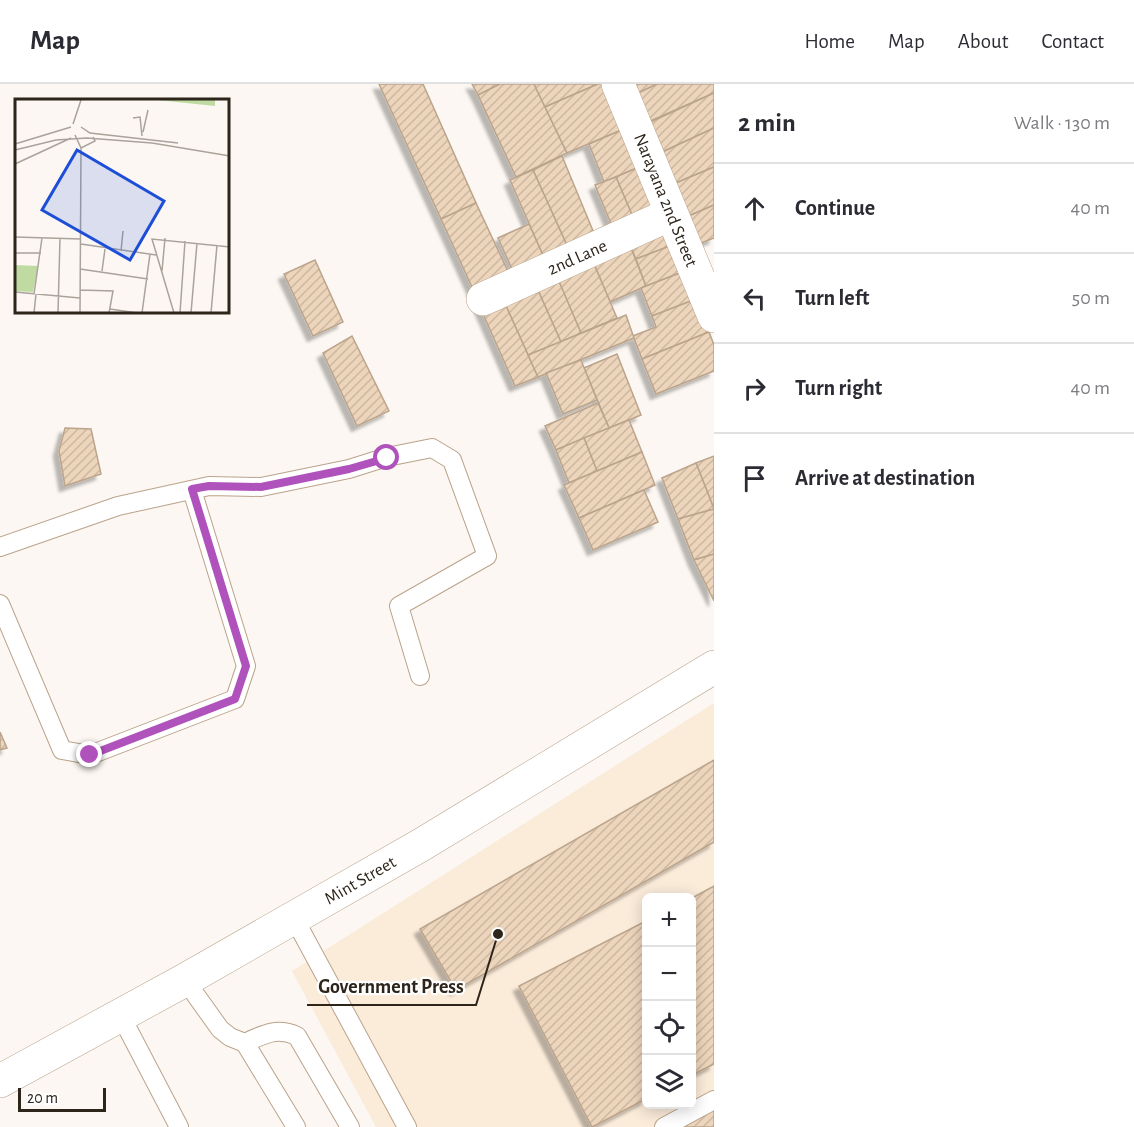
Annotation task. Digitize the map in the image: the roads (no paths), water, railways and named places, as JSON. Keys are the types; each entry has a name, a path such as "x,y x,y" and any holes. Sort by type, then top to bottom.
{"street":[{"name":"Narayana 2nd Street","path":"618,84 714,316"},
{"name":"2nd Lane","path":"483,299 671,214"},
{"name":"Mint Street","path":"0,1081 186,980 421,845 714,667"}],"lane":[{"path":"0,547 118,506 192,489 209,486 261,487 349,469 432,448 452,460 487,556 399,606 420,676"},
{"path":"0,604 62,750 90,755 235,699 246,666 192,489"},
{"path":"294,918 407,1127"},
{"path":"186,980 220,1029 230,1037 245,1043 296,1127"},
{"path":"121,1016 179,1127"},
{"path":"245,1043 268,1032 288,1031 297,1036 350,1127"},
{"path":"664,1127 714,1100"}],"place":[{"name":"Government Press","path":"498,934"}]}
